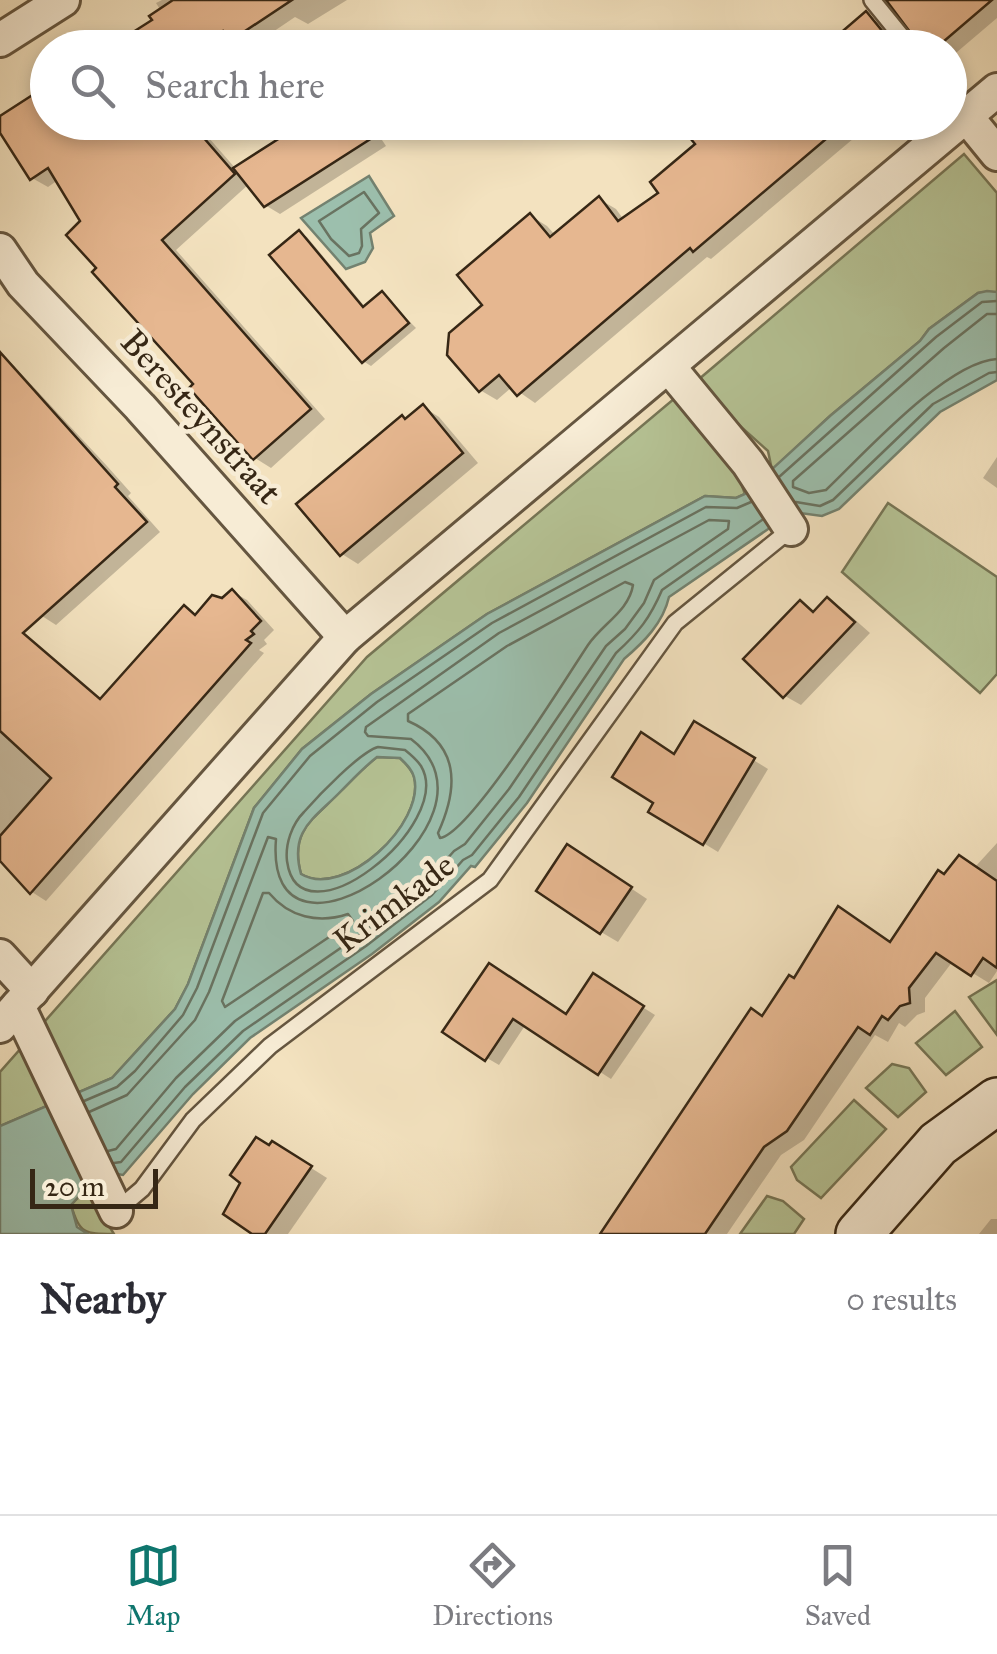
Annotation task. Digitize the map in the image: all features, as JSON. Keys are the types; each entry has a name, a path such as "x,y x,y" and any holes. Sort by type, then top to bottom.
{"street":[{"path":"0,40 63,0"},
{"path":"967,102 997,90"},
{"path":"967,117 997,154"},
{"path":"16,1008 345,637 669,367 920,140"},
{"name":"Beresteynstraat","path":"0,250 23,284 140,407 345,637"},
{"name":"Krimkade","path":"669,367 748,463 791,529"},
{"name":"Krimkade","path":"0,956 16,1008 109,1197"},
{"path":"859,1234 938,1144 997,1101"}],"lane":[{"path":"872,0 896,30"},
{"name":"Krimkade","path":"109,1197 142,1189 193,1120 270,1046 490,880 675,623 791,529"}],"shaded area":[{"path":"964,154 997,193 997,292 978,293 929,329 772,470 768,451 730,417 698,380"},
{"path":"675,398 737,472 745,494 736,498 705,496 487,614 371,694 302,749 254,808 175,1009 112,1078 0,1126 0,1072 367,657"},
{"path":"888,503 997,577 997,674 980,693 842,572"},
{"path":"377,757 400,758 414,777 414,795 395,835 359,867 338,876 319,879 301,874 298,846 306,826"},
{"path":"997,980 997,1035 969,997"},
{"path":"955,1011 982,1047 946,1075 916,1043"},
{"path":"892,1064 909,1068 926,1092 898,1117 866,1088"},
{"path":"854,1100 886,1129 821,1198 797,1180 791,1167"},
{"path":"86,1189 114,1234 90,1232 77,1222 71,1205"},
{"path":"767,1196 783,1201 804,1219 794,1234 740,1234"}],"water":[{"path":"369,176 394,216 370,233 373,248 365,262 346,269 301,218"},
{"path":"997,292 997,380 940,412 839,509 822,516 793,512 669,597 657,624 624,659 527,803 475,867 471,866 439,902 372,954 250,1038 193,1094 123,1175 111,1173 86,1189 71,1205 77,1227 88,1234 0,1234 0,1126 112,1078 175,1009 254,808 302,749 371,694 487,614 705,496 736,498 745,494 929,329 978,293","holes":["377,757 400,758 413,774 414,795 395,835 359,867 338,876 319,879 301,874 298,846 306,826"]}],"building":[{"path":"173,0 292,0 247,30 136,30 152,20 149,16"},
{"path":"886,0 992,0 957,30 908,30"},
{"path":"866,11 881,30 844,30"},
{"path":"30,97 30,140 206,140 235,174 162,240 311,409 253,460 189,388 193,384 92,272 96,268 66,235 80,221 48,168 30,180 0,133 0,116"},
{"path":"277,140 369,140 264,207 233,168"},
{"path":"692,140 825,140 693,252 690,248 517,396 499,375 479,392 447,355 449,333 482,305 457,275 530,213 550,237 599,196 618,221 658,193 650,182 695,144"},
{"path":"299,230 363,307 382,291 409,323 362,363 269,255"},
{"path":"0,352 147,522 23,633 100,699 184,605 195,615 212,595 222,598 232,589 261,621 246,640 251,643 30,894 0,861 0,836 51,778 0,731"},
{"path":"423,404 463,453 340,556 296,504 402,415 405,419"},
{"path":"827,597 855,622 783,698 743,659 800,600 813,612"},
{"path":"694,721 755,758 703,845 648,812 653,803 612,777 641,732 674,754"},
{"path":"567,844 632,887 600,934 536,891"},
{"path":"959,855 997,881 997,968 983,958 971,976 936,953 909,988 910,1003 900,1006 888,1020 882,1016 870,1035 858,1027 787,1131 764,1147 705,1234 600,1234 751,1008 762,1016 789,975 794,978 838,906 890,942 938,870 944,874"},
{"path":"489,963 566,1014 593,973 644,1006 598,1075 513,1019 485,1061 442,1032"},
{"path":"256,1137 269,1145 272,1141 312,1166 265,1234 252,1234 223,1214 240,1183 230,1175"}]}
